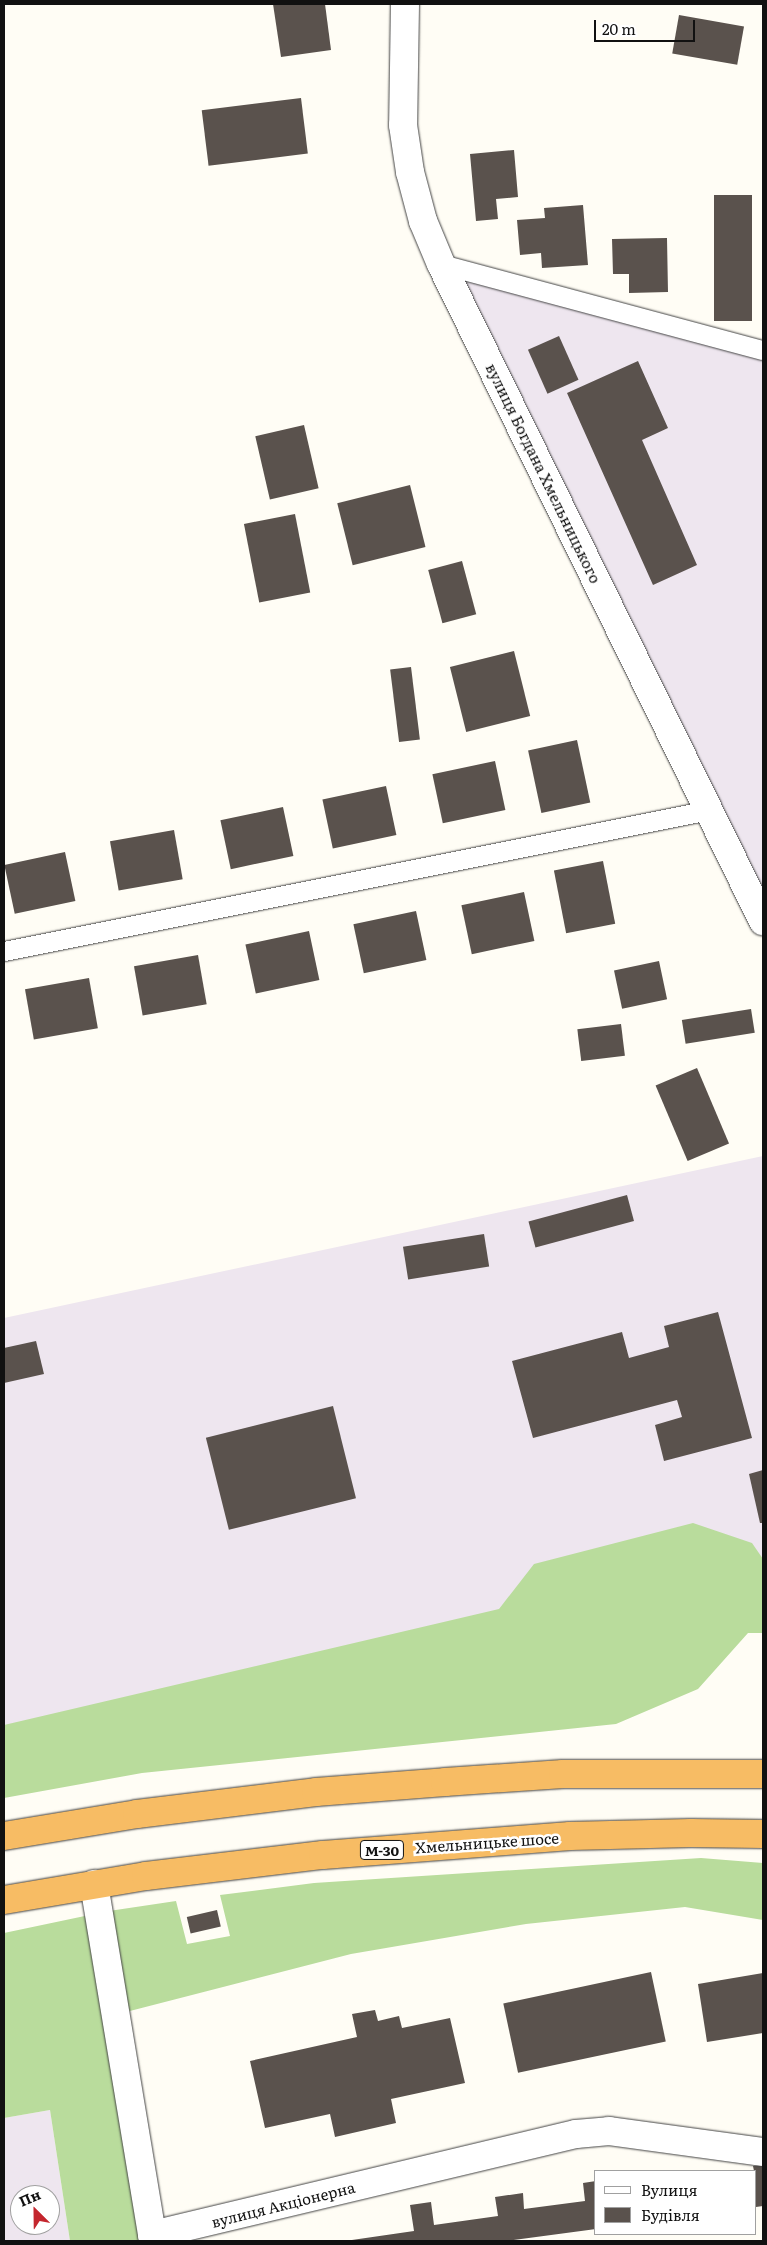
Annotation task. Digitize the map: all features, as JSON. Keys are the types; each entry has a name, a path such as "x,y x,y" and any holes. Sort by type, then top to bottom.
{"highway":[{"path":"4,1836 137,1814 316,1792 425,1783 563,1774 763,1774"},
{"name":"Хмельницьке шосе","path":"4,1900 146,1876 322,1855 551,1837 691,1833 763,1834"}],"street":[{"name":"вулиця Богдана Хмельницького","path":"406,4 403,125 410,172 423,221 441,264 763,921"},
{"name":"вулиця Акціонерна","path":"94,1884 152,2235 576,2134 609,2131 763,2152"}],"lane":[{"path":"441,264 763,350"},
{"path":"4,951 709,810"}],"shaded area":[{"path":"441,264 763,350 763,921"},
{"path":"763,1156 763,1626 4,1730 4,1318"},
{"path":"50,2110 70,2241 4,2241 4,2118"}],"green space":[{"path":"693,1523 752,1543 763,1559 763,1633 748,1633 698,1689 616,1724 142,1773 4,1798 4,1725 499,1609 534,1564"},
{"path":"701,1858 763,1863 763,1920 685,1907 526,1924 351,1954 126,2012 109,1911 176,1901 187,1944 230,1936 220,1895 314,1883"},
{"path":"99,1913 153,2241 70,2241 50,2110 4,2118 4,1933"}],"building":[{"path":"273,4 325,4 331,50 281,57"},
{"path":"679,15 744,26 737,65 672,53"},
{"path":"301,98 308,154 209,166 202,110"},
{"path":"514,150 518,197 496,199 498,219 476,221 470,154"},
{"path":"714,195 752,195 752,321 714,321"},
{"path":"583,205 588,265 542,268 541,253 520,255 517,220 545,218 544,208"},
{"path":"667,238 668,292 629,293 629,274 613,274 612,239"},
{"path":"559,336 579,380 547,394 528,350"},
{"path":"638,361 668,428 642,440 697,565 653,585 567,393"},
{"path":"304,425 319,488 270,500 255,436"},
{"path":"410,485 425,547 353,565 337,503"},
{"path":"295,514 310,593 259,602 244,524"},
{"path":"462,561 476,614 442,623 428,570"},
{"path":"514,651 530,716 466,732 450,667"},
{"path":"411,667 420,739 399,742 390,670"},
{"path":"577,740 590,803 541,813 528,750"},
{"path":"495,761 505,810 443,823 432,774"},
{"path":"386,786 396,835 333,848 322,800"},
{"path":"283,807 293,856 231,869 220,820"},
{"path":"174,830 183,879 119,891 110,841"},
{"path":"65,852 75,901 15,914 4,865"},
{"path":"603,861 615,924 566,933 554,871"},
{"path":"524,892 534,941 472,954 461,905"},
{"path":"416,911 426,960 364,973 353,924"},
{"path":"309,931 319,980 256,993 245,945"},
{"path":"198,955 207,1004 143,1016 134,966"},
{"path":"659,961 667,999 622,1009 614,971"},
{"path":"89,978 98,1028 34,1040 25,989"},
{"path":"751,1009 755,1033 686,1044 682,1020"},
{"path":"621,1024 625,1056 581,1061 577,1029"},
{"path":"697,1068 729,1143 688,1161 656,1086"},
{"path":"627,1195 634,1221 535,1247 528,1221"},
{"path":"484,1234 489,1267 408,1279 403,1247"},
{"path":"718,1312 752,1438 664,1461 655,1425 682,1417 677,1400 533,1438 512,1361 622,1332 629,1358 669,1347 664,1326"},
{"path":"36,1341 44,1374 4,1383 4,1348"},
{"path":"333,1406 356,1498 229,1530 206,1438"},
{"path":"763,1470 763,1523 760,1523 749,1474"},
{"path":"217,1910 221,1927 191,1934 187,1917"},
{"path":"651,1972 666,2041 518,2073 503,2003"},
{"path":"763,1973 763,2033 707,2042 698,1984"},
{"path":"375,2010 378,2021 399,2016 402,2028 450,2018 465,2083 391,2099 396,2123 335,2137 330,2114 265,2128 250,2061 357,2037 352,2014"},
{"path":"763,2164 763,2206 757,2207 757,2170 754,2170 753,2166"},
{"path":"594,2181 594,2229 507,2241 345,2241 414,2231 410,2205 431,2202 434,2225 498,2216 495,2197 523,2193 524,2209 585,2201 583,2183"}]}
